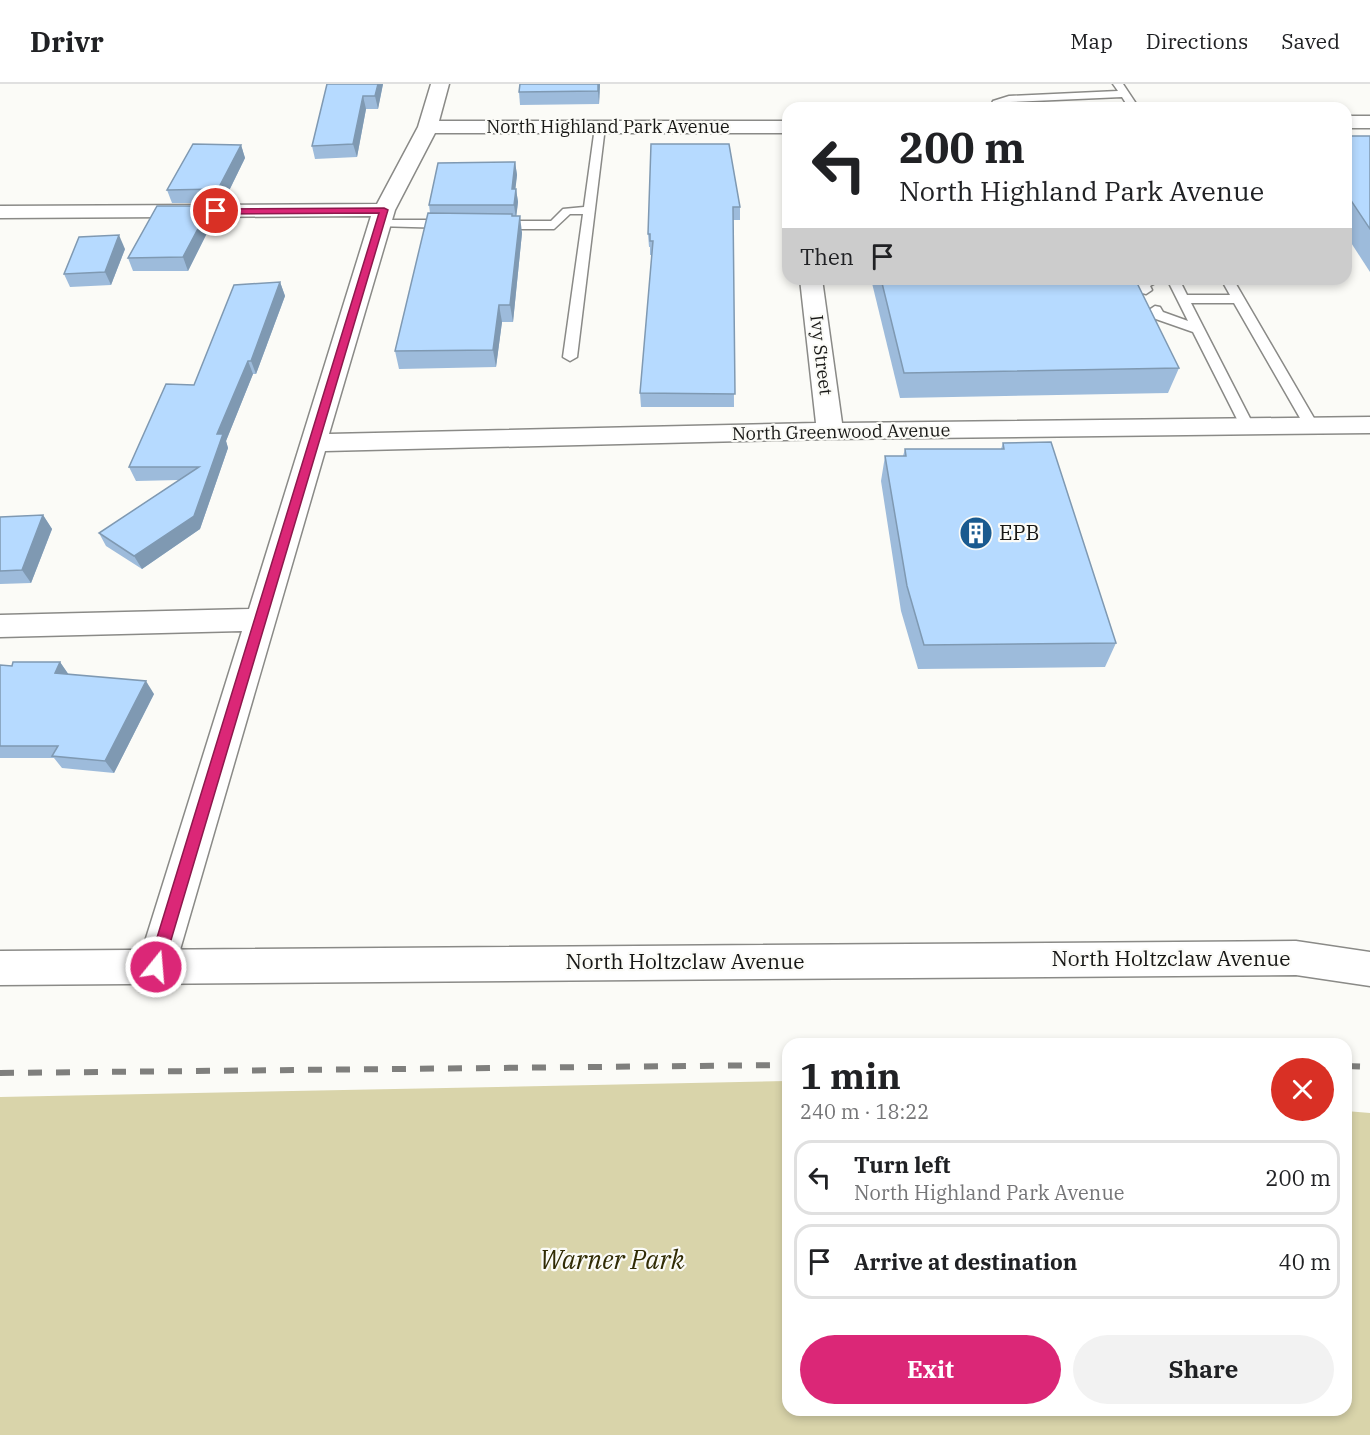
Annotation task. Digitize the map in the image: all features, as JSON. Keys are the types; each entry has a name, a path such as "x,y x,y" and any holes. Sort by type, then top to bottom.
{"street":[{"path":"156,967 258,620 382,217 428,127 440,84"},
{"path":"1352,122 1370,122"},
{"name":"North Highland Park Avenue","path":"428,127 782,127"},
{"path":"0,212 382,217"},
{"name":"Ivy Street","path":"812,285 830,431"},
{"name":"North Greenwood Avenue","path":"313,442 830,431 1370,424"},
{"path":"0,626 258,620"},
{"name":"North Holtzclaw Avenue","path":"0,968 1296,958 1370,969"}],"lane":[{"path":"1002,102 1009,99 1121,89 1130,102"},
{"path":"570,357 600,127"},
{"path":"484,225 554,225 567,211 589,210"},
{"path":"382,217 461,224"},
{"path":"1143,285 1146,290"},
{"path":"1176,285 1247,426"},
{"path":"1231,285 1311,425"},
{"path":"1183,299 1239,299"},
{"path":"1155,310 1158,315 1200,330"}],"green space":[{"name":"Warner Park","path":"782,1081 782,1416 1352,1416 1352,1112 1370,1113 1370,1435 0,1435 0,1097"}],"building":[{"path":"327,84 378,84 375,96 363,96 353,144 312,146"},
{"path":"520,84 598,84 598,91 519,92"},
{"path":"1352,136 1370,136 1370,229 1352,202"},
{"path":"193,144 241,145 218,189 167,190"},
{"path":"651,144 729,144 740,207 733,207 735,394 640,393 653,241 650,241 650,234 648,234"},
{"path":"515,162 512,189 516,189 514,205 429,205 438,163"},
{"path":"157,206 210,206 183,257 128,258"},
{"path":"428,213 520,216 510,305 499,305 493,350 395,351"},
{"path":"119,235 105,272 64,274 79,237"},
{"path":"280,282 251,361 248,361 217,434 223,434 194,516 134,556 99,533 199,467 129,467 166,384 194,385 234,285"},
{"path":"882,285 1138,285 1179,368 904,373"},
{"name":"EPB","path":"1051,442 1116,643 924,645 907,586 885,456 906,456 905,449 1004,449 1003,443"},
{"path":"43,515 22,570 0,571 0,517"},
{"path":"13,662 60,662 55,673 146,681 105,761 52,756 58,746 0,746 0,665 12,666"}],"railway":[{"path":"0,1073 782,1065"},
{"path":"1352,1066 1370,1067"}],"place":[{"name":"EPB","path":"976,533"}],"route":[{"path":"156,967 258,620 384,210 216,211"}]}
